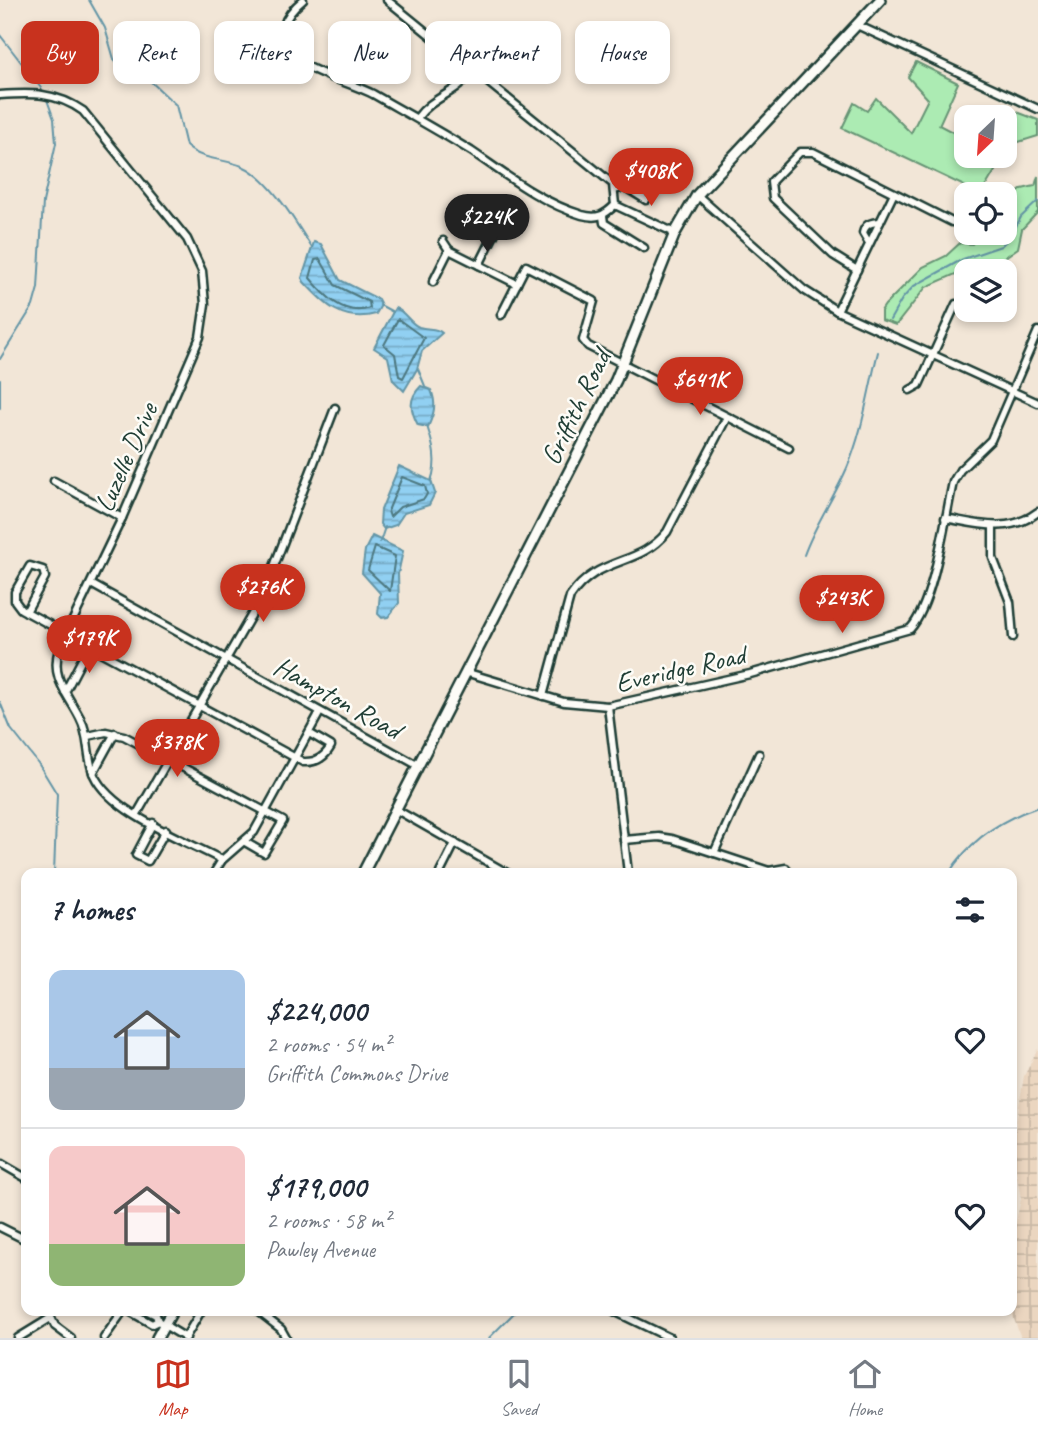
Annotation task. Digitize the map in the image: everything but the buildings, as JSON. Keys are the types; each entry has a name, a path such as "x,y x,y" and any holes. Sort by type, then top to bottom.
{"street":[{"path":"303,0 284,20 282,33 293,56 417,118 557,205 580,215 603,216 615,205"},
{"path":"387,0 425,32"},
{"name":"Griffith Road","path":"366,868 624,362 675,233 696,195 880,0"},
{"path":"857,26 1038,109"},
{"path":"417,118 430,104 462,84"},
{"path":"488,84 613,184 615,205"},
{"name":"Luzelle Drive","path":"0,95 51,95 66,99 83,111 187,239 201,271 205,304 200,337 55,664 58,681 88,736 93,772 112,799 222,860"},
{"path":"857,270 833,255 773,198 771,182 800,152 813,152 952,222"},
{"path":"614,190 625,187 646,200"},
{"path":"837,311 894,192"},
{"path":"696,195 804,290 837,311 1038,403"},
{"path":"615,205 675,233"},
{"path":"603,216 604,223 643,248"},
{"path":"869,243 863,233 864,228 870,223 880,222"},
{"path":"479,265 497,229"},
{"path":"443,241 449,250 517,284"},
{"path":"433,282 449,250"},
{"path":"501,315 526,266 594,301 583,340 588,346 789,447"},
{"path":"909,390 919,385 954,309"},
{"name":"Everidge Road","path":"465,672 543,696 588,706 608,706 750,674 910,629 919,619 953,482 960,470 991,439 1038,331"},
{"path":"137,814 263,596 335,408"},
{"path":"543,696 570,597 577,587 601,567 645,553 657,545 727,417"},
{"path":"54,481 122,518"},
{"path":"945,518 993,526 1027,521 1038,512"},
{"path":"993,526 993,558 1010,601 1013,637"},
{"path":"26,612 45,577 43,570 30,566 14,597 16,605 26,612 296,758 308,762 325,756 331,746 309,733"},
{"name":"Hampton Road","path":"91,584 417,765"},
{"path":"65,692 89,646"},
{"path":"608,706 627,868"},
{"path":"217,868 222,860 245,842 267,812 320,712"},
{"path":"88,736 115,733 283,821 264,853 245,842"},
{"path":"93,772 115,733"},
{"path":"714,853 759,754"},
{"path":"395,809 498,868"},
{"path":"153,823 136,855 148,861 166,830"},
{"path":"624,840 664,838 760,868"},
{"path":"442,868 455,843"},
{"path":"0,1163 21,1175"},
{"path":"0,1227 21,1238"},
{"path":"49,1316 71,1338"},
{"path":"104,1338 119,1316"},
{"path":"138,1316 152,1324 161,1323"},
{"path":"157,1316 161,1323 185,1338 198,1316"},
{"path":"156,1338 161,1323 167,1316"},
{"path":"264,1316 281,1329 286,1338"},
{"path":"624,1316 670,1338"},
{"path":"18,1338 49,1319"}],"shaded area":[{"path":"1038,1049 1038,1338 1021,1338 1013,1316 1017,1316 1017,1217 1021,1199 1017,1176 1017,1118 1024,1076"}],"green space":[{"path":"916,62 958,83 939,125 954,133 954,168 997,168 988,182 956,182 842,128 854,103 867,111 876,98 911,133 928,99 908,77"},
{"path":"1017,112 1038,120 1038,136 1017,142"},
{"path":"1038,176 1038,212 1022,229 1018,248 1002,259 954,259 954,275 926,287 896,325 881,320 881,311 885,305 923,267 946,256 958,245 1017,245 1017,193 1022,189 1035,186"}],"water":[{"path":"314,242 321,244 340,280 378,299 381,305 376,314 344,314 327,305 304,282 302,278"},
{"path":"395,308 416,325 442,333 422,351 417,369 404,391 393,380 388,357 374,348"},
{"path":"421,386 431,390 434,400 428,427 418,425 412,409 412,400"},
{"path":"399,466 431,481 435,493 429,505 404,513 396,525 384,529 380,524 381,510"},
{"path":"372,536 403,551 398,574 399,603 388,617 382,618 378,614 380,593 362,573 365,550"}],"waterway":[{"path":"89,0 105,28 114,59 121,66 147,78 176,105 186,146 199,154 242,166 262,180 281,201 312,248"},
{"path":"0,35 44,92"},
{"path":"0,359 33,306 38,288 43,202 56,143 54,119 46,97"},
{"path":"890,320 902,299 914,286 963,259 1001,246 1011,236 1021,217 1038,201"},
{"path":"380,305 393,312"},
{"path":"804,555 853,454 878,352"},
{"path":"418,369 425,386"},
{"path":"0,379 0,408"},
{"path":"427,426 433,446 431,481"},
{"path":"380,542 385,527"},
{"path":"0,702 11,729 38,763 57,794 54,868"},
{"path":"952,868 967,850 988,832 1038,807"},
{"path":"489,1338 511,1316"}]}
